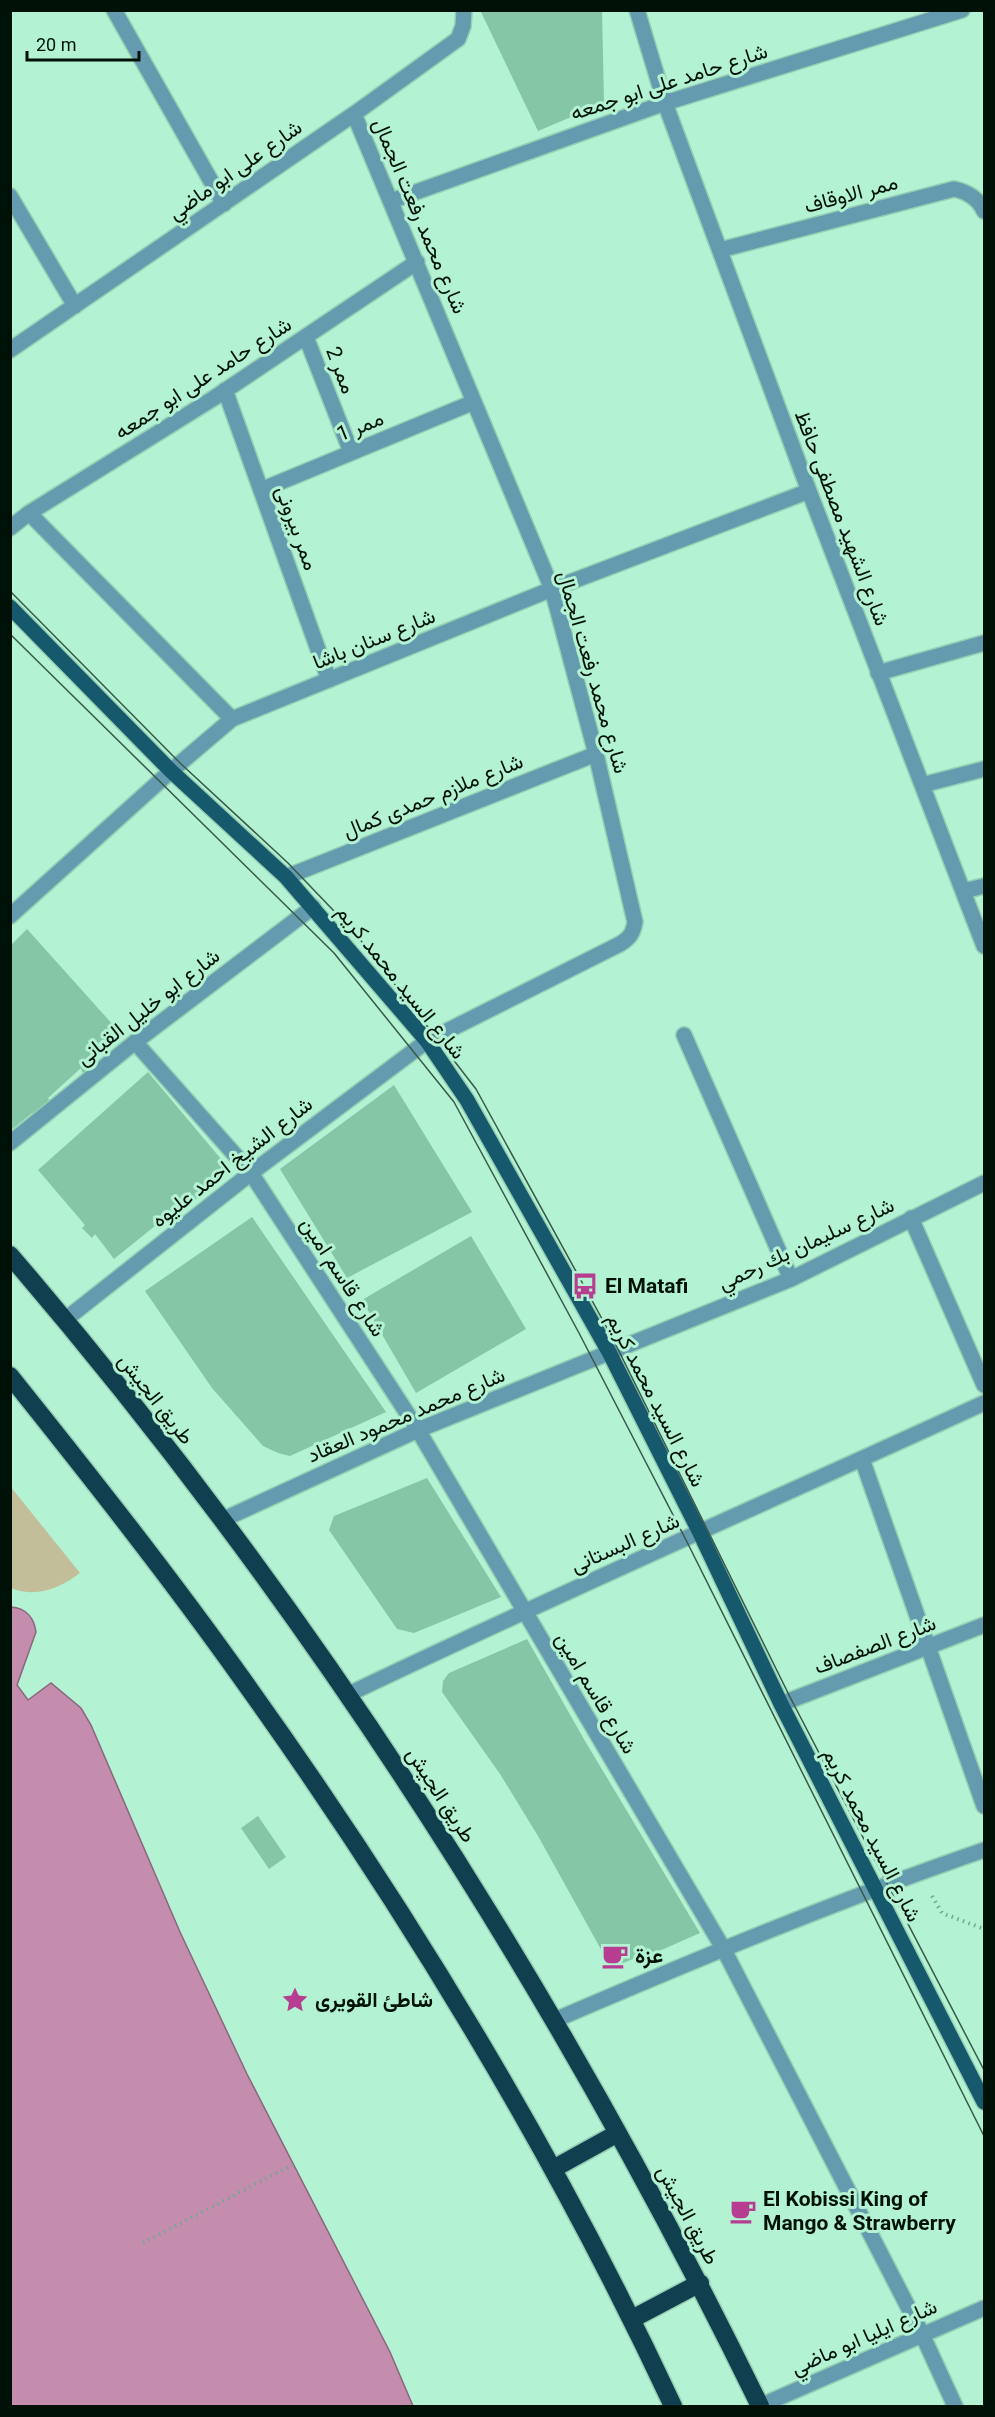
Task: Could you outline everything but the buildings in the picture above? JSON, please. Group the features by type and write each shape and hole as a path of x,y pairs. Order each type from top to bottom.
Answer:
{"highway":[{"name":"طريق الجيش","path":"10,1255 66,1319 222,1520 349,1694 555,2020 700,2283 760,2406"},
{"path":"10,1376 157,1563 243,1679 326,1798 405,1919 553,2169 632,2319 673,2406"},
{"path":"553,2169 618,2133"},
{"path":"632,2319 700,2283"}],"main road":[{"name":"شارع السيد محمد كريم","path":"10,607 171,771 286,877 427,1041 467,1100 609,1352 700,1533 781,1704 984,2102"}],"street":[{"path":"114,10 224,204"},
{"name":"شارع على ابو ماضي","path":"10,350 354,114 458,39 463,26 464,10"},
{"name":"شارع الشهيد مصطفى حافظ","path":"637,10 665,103 809,491 984,946"},
{"name":"شارع حامد على ابو جمعه","path":"391,201 665,103 962,10"},
{"name":"شارع محمد رفعت الجمال","path":"354,114 552,590 596,754 635,922 632,935 620,944 427,1041"},
{"name":"ممر الاوقاف","path":"720,250 954,189 965,191 974,197 984,211"},
{"path":"10,196 75,306"},
{"name":"شارع حامد على ابو جمعه","path":"10,528 29,513 225,390 417,262"},
{"name":"ممر 2","path":"306,337 351,452"},
{"name":"ممر بيرونى","path":"225,390 329,680"},
{"name":"ممر 1","path":"261,490 474,402"},
{"name":"شارع سنان باشا","path":"10,916 232,719 552,590 809,491"},
{"path":"29,513 232,719"},
{"path":"878,673 984,643"},
{"name":"شارع ملازم حمدى كمال","path":"286,877 596,754"},
{"path":"922,785 984,769"},
{"path":"963,891 984,885"},
{"name":"شارع ابو خليل القبانى","path":"10,1143 135,1041 313,907"},
{"path":"684,1035 791,1279"},
{"name":"شارع قاسم امين","path":"135,1041 251,1173 418,1430 723,1948 922,2334 955,2406"},
{"name":"شارع الشيخ احمد عليوه","path":"66,1319 251,1173 427,1041"},
{"name":"شارع سليمان بك رحمي","path":"609,1352 791,1279 984,1183"},
{"path":"911,1218 984,1385"},
{"name":"شارع محمد محمود العقاد","path":"222,1520 418,1430 609,1352"},
{"name":"شارع البستانى","path":"349,1694 523,1611 984,1403"},
{"path":"862,1459 984,1806"},
{"name":"شارع الصفصاف","path":"781,1704 984,1625"},
{"path":"555,2020 723,1948 876,1888 984,1850"},
{"name":"شارع ايليا ابو ماضي","path":"760,2406 984,2308"}],"path":[{"path":"917,1873 942,1913 984,1929"},
{"path":"143,2243 294,2164"}],"shaded area":[{"path":"10,1486 80,1573 64,1584 38,1592 11,1588"},
{"path":"11,1607 21,1609 28,1615 36,1632 17,1685 28,1700 51,1683 81,1708 91,1725 180,1932 247,2074 390,2352 413,2406 11,2406"}],"tram line":[{"path":"10,591 180,763 288,863 355,933 476,1089 612,1337 791,1699 984,2070"},
{"path":"10,634 334,953 454,1102 579,1333 686,1540 984,2136"}],"place":[{"name":"El Matafi","path":"585,1286"},
{"name":"عزة","path":"615,1956"},
{"name":"شاطئ القويرى","path":"295,2000"},
{"name":"El Kobissi King of Mango & Strawberry","path":"743,2211"}]}
